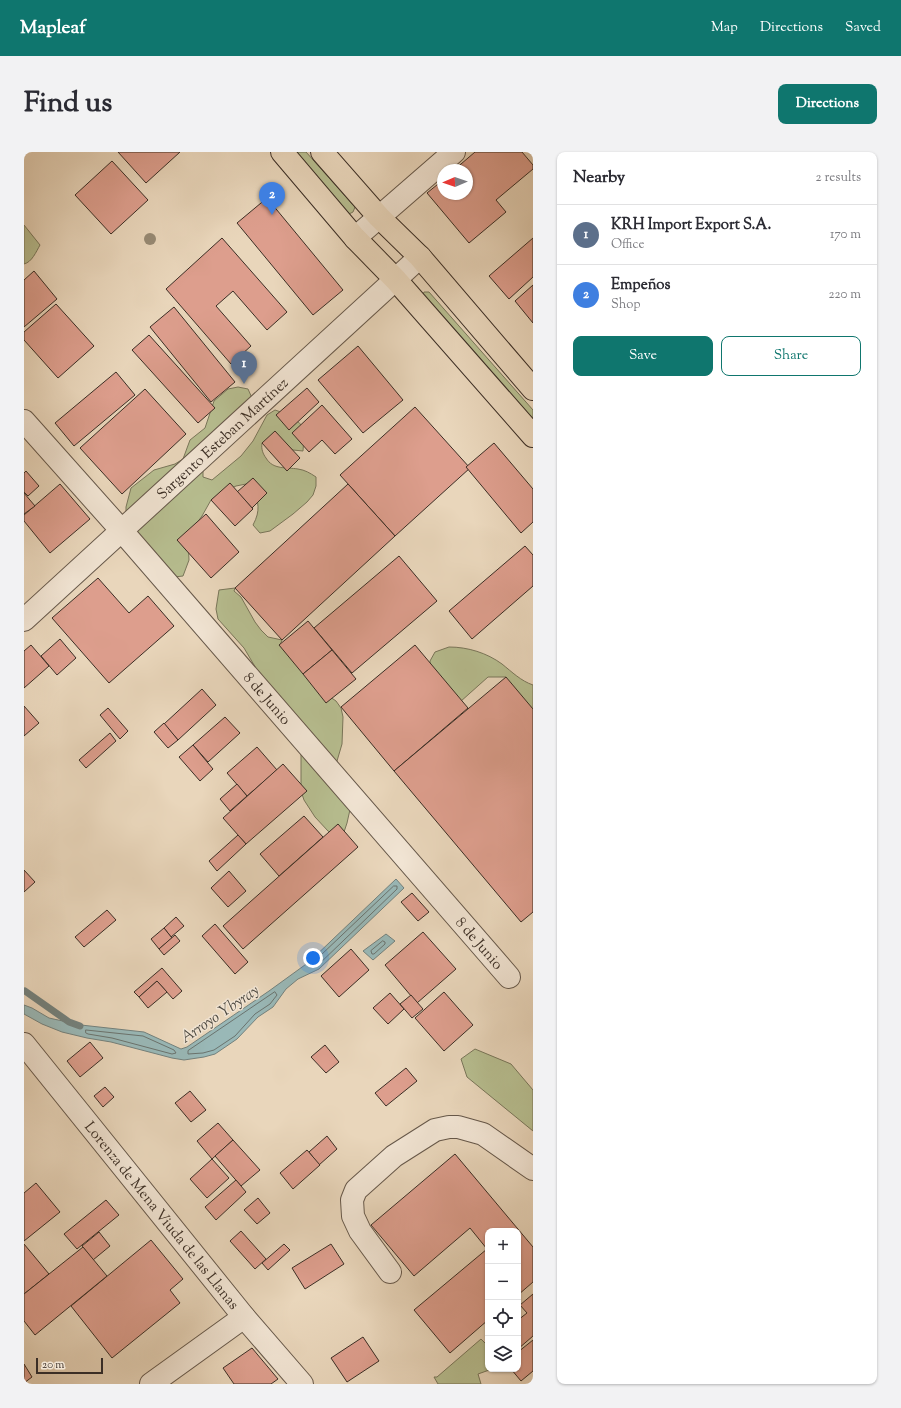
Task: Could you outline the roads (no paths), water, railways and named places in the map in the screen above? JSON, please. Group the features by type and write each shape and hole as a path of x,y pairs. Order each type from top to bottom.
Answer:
{"highway":[{"path":"282,152 355,238 396,280 533,436"},
{"path":"322,152 379,217 420,257 533,389"}],"street":[{"path":"355,238 454,152"},
{"name":"Sargento Esteban Martínez","path":"24,620 420,257"},
{"name":"8 de Junio","path":"24,421 122,531 509,977"},
{"name":"Lorenza de Mena Viuda de las Llanas","path":"24,1044 244,1317 302,1384"},
{"path":"390,1272 360,1231 352,1216 352,1200 356,1190 394,1156 435,1130 458,1127 482,1134 533,1169"},
{"path":"151,1384 244,1317"}],"water":[{"path":"396,879 404,888 319,969 298,979 286,989 273,1007 258,1017 237,1039 215,1054 184,1060 172,1058 111,1042 62,1032 42,1024 24,1014 24,1005 49,1018 81,1025 144,1032 181,1049 187,1047 309,962"},
{"path":"386,934 395,941 373,960 363,951"}],"waterway":[{"name":"Arroyo Ybyray","path":"25,991 69,1022 80,1026"}],"place":[{"name":"Empeños","path":"272,215"},
{"name":"KRH Import Export S.A.","path":"244,384"}]}
